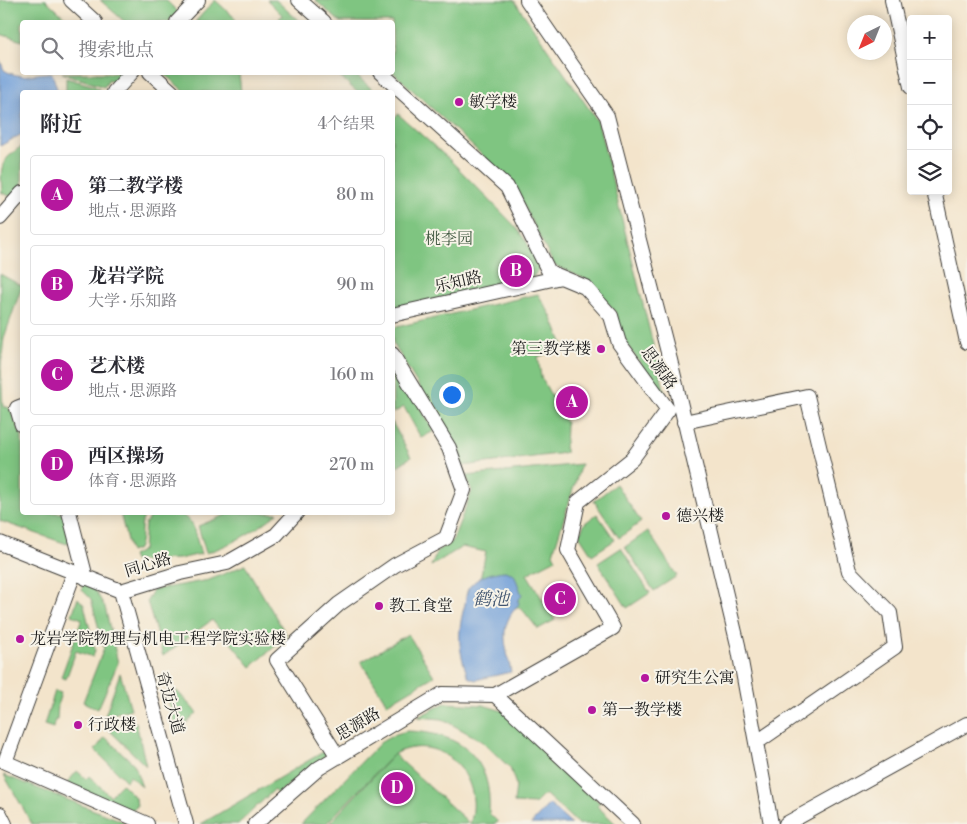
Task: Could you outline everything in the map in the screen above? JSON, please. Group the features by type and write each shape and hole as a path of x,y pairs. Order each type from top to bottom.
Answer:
{"street":[{"path":"71,0 94,20"},
{"path":"179,20 198,0"},
{"path":"299,0 322,20"},
{"path":"527,0 607,116 738,645 771,824"},
{"path":"892,0 907,69"},
{"path":"116,90 129,75"},
{"path":"153,75 170,90"},
{"name":"思源路","path":"382,75 394,90"},
{"name":"思源路","path":"255,824 319,768 442,694 495,695 613,628 568,550 578,502 632,459 668,410 620,344 611,316 585,287 550,272 507,186 395,91"},
{"path":"0,218 20,195"},
{"path":"935,195 967,342"},
{"name":"乐知路","path":"395,314 561,277"},
{"path":"338,757 276,660 339,604 395,565 446,538 464,490 449,448 395,359"},
{"path":"684,422 807,396 850,571 890,613 895,647 756,743"},
{"path":"20,407 17,408 20,418"},
{"path":"70,515 80,575 5,762 147,824"},
{"name":"同心路","path":"0,543 121,591 180,573 227,563 276,535 294,515"},
{"name":"奇迈大道","path":"121,591 186,824"},
{"path":"495,695 633,824"},
{"path":"786,824 967,724"},
{"path":"0,814 5,824"}],"green space":[{"path":"0,0 46,0 68,20 20,20 20,40 0,34"},
{"path":"100,0 166,0 178,12 170,20 123,20"},
{"path":"215,0 235,18 235,20 197,20"},
{"path":"267,0 276,0 298,20 280,20 279,19 282,15"},
{"path":"315,0 514,0 598,122 667,401 624,341 615,312 589,281 554,265 512,183 395,74 395,20 338,20"},
{"path":"68,75 120,75 117,85 109,80 104,87"},
{"path":"165,75 239,75 241,90 183,90"},
{"path":"338,75 356,75 373,90 355,90"},
{"path":"66,78 94,86 99,90 66,90"},
{"name":"桃李园","path":"398,114 450,160 514,225 526,241 540,268 533,277 395,310 395,117"},
{"path":"20,148 20,188 12,197 2,193 2,170 5,160"},
{"path":"0,274 20,285 20,292 4,338 1,367 3,407 8,407 11,411 20,431 20,515 64,515 70,541 67,544 0,521"},
{"path":"538,294 550,314 564,347 538,357 541,377 566,423 565,453 462,466 452,442 395,346 395,327"},
{"path":"395,365 434,431 421,438 404,407 395,412"},
{"path":"395,428 411,457 395,468"},
{"path":"581,464 553,553 556,559 527,574 555,620 538,629 521,608 474,607 486,552 462,547 431,566 438,550 452,542 472,491 466,476"},
{"path":"616,484 641,522 619,538 594,501"},
{"path":"597,514 615,540 592,555 579,535 585,523"},
{"path":"121,515 146,515 141,525 141,539 138,549 130,552"},
{"path":"151,515 182,515 192,523 201,554 179,559 134,561 132,556 143,550 145,524"},
{"path":"226,515 275,515 243,536 206,553 198,526"},
{"path":"648,531 677,576 654,591 625,547"},
{"path":"621,548 650,593 627,608 598,563"},
{"path":"245,565 287,636 251,667 212,620 163,656 147,601 153,590 209,580"},
{"path":"83,580 96,592 105,607 118,663 98,709 83,702 104,648 91,599 82,590"},
{"path":"78,598 84,605 95,650 93,657 76,651 66,679 61,677 82,619 72,615"},
{"path":"408,634 434,676 387,704 361,662"},
{"path":"120,673 131,709 105,716"},
{"path":"55,691 61,693 58,703 57,720 55,720 53,728 44,725"},
{"path":"177,691 197,713 181,728 175,725 167,695"},
{"path":"445,703 483,705 503,711 600,803 597,806 616,824 578,824 545,794 535,804 514,803 516,785 510,768 482,741 442,719 418,717"},
{"path":"136,722 146,766 108,729"},
{"path":"407,731 443,736 469,752 479,763 485,777 489,794 489,813 498,822 495,824 470,824 473,807 471,790 465,775 455,762 442,753 428,748 411,748 394,754 326,824 301,824 381,742 396,734"},
{"path":"105,737 134,764 142,787 130,776 126,781 95,750"},
{"path":"323,752 326,754 324,757 277,794 274,790 238,824 201,824"},
{"path":"394,754 468,822 466,824 329,824"},
{"path":"77,771 86,779 89,776 110,796 122,784 136,798 137,806 130,811 67,783"},
{"path":"4,775 130,824 32,824"}],"water":[{"path":"0,60 4,70 17,75 53,75 57,90 20,90 20,135 0,146"},
{"name":"鹤池","path":"505,571 514,574 522,595 505,628 511,672 475,680 468,677 462,658 460,641 461,623 467,592 470,586 482,577"},
{"path":"549,804 571,824 531,824"}],"place":[{"name":"敏学楼","path":"459,102"},
{"name":"龙岩学院","path":"516,271"},
{"name":"第三教学楼","path":"601,349"},
{"name":"第二教学楼","path":"572,402"},
{"name":"德兴楼","path":"666,516"},
{"name":"艺术楼","path":"560,599"},
{"name":"教工食堂","path":"379,606"},
{"name":"龙岩学院物理与机电工程学院实验楼","path":"20,639"},
{"name":"研究生公寓","path":"645,678"},
{"name":"第一教学楼","path":"592,710"},
{"name":"行政楼","path":"78,725"},
{"name":"西区操场","path":"397,788"}]}
